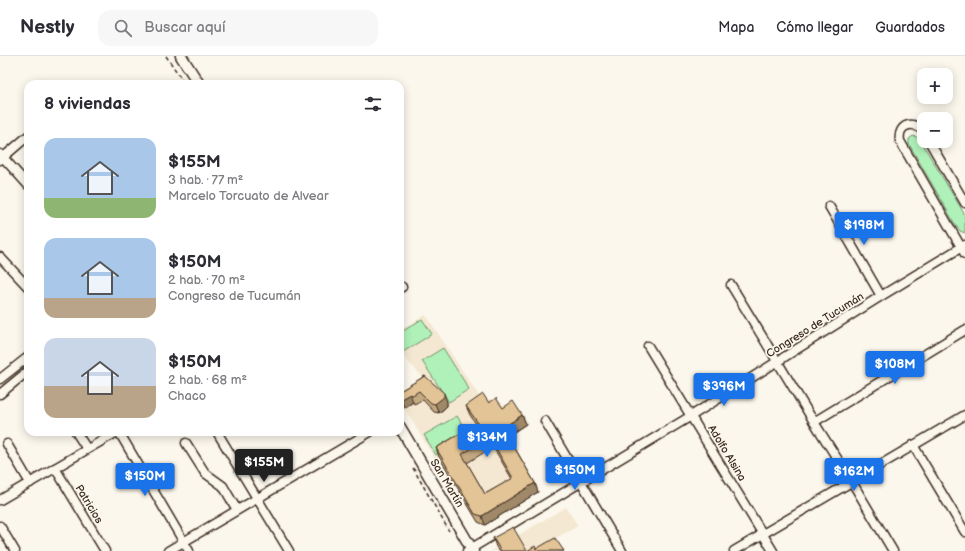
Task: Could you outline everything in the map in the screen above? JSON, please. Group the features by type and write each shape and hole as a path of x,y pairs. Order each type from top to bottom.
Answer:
{"main road":[{"path":"181,56 196,80"},
{"name":"San Martín","path":"404,434 470,550"}],"street":[{"path":"917,126 915,124 909,124 906,126 900,132 900,141 964,248"},
{"path":"24,139 1,157 24,181"},
{"path":"933,148 965,203"},
{"path":"829,206 881,296"},
{"name":"Congreso de Tucumán","path":"470,550 691,416 881,296 964,248"},
{"path":"0,257 24,283"},
{"path":"731,285 852,482 892,551"},
{"path":"814,422 965,330"},
{"name":"Adolfo Alsina","path":"648,346 773,551"},
{"path":"9,386 1,377 24,360"},
{"path":"0,394 24,374"},
{"path":"734,551 965,415"},
{"path":"545,421 622,551"},
{"path":"78,436 87,450"},
{"path":"0,500 111,436"},
{"path":"120,436 189,551"},
{"path":"219,436 289,551"},
{"path":"168,551 363,436"},
{"path":"186,442 205,473 222,486 237,510"},
{"path":"7,444 30,483"},
{"path":"913,445 965,532"},
{"name":"Patricios","path":"55,468 105,551"},
{"path":"0,526 15,551"}],"path":[{"path":"166,56 182,80"}],"shaded area":[{"path":"426,315 479,396 521,411 528,422 506,437 538,492 485,525 478,522 439,457 435,459 404,408 404,399 429,384 404,357 404,328"},
{"path":"566,507 578,526 554,539 561,551 491,551"}],"green space":[{"path":"913,136 917,137 917,148 925,148 965,215 965,233 960,231 956,226 909,144 909,139"},
{"path":"422,319 432,334 404,351 404,330"},
{"path":"443,348 469,389 449,402 422,361"},
{"path":"457,416 469,435 436,455 424,435"}],"building":[{"path":"425,376 444,393 444,397 435,404 431,403 419,391 411,396 410,394 404,397 404,389"},
{"path":"483,394 489,403 496,398 503,408 513,401 522,415 503,428 535,483 482,516 475,514 436,448 478,423 466,406","holes":["490,438 513,478 485,494 462,454"]},
{"path":"513,527 527,551 501,551 493,538"},
{"path":"555,538 564,551 527,551 535,546 536,549"}]}
